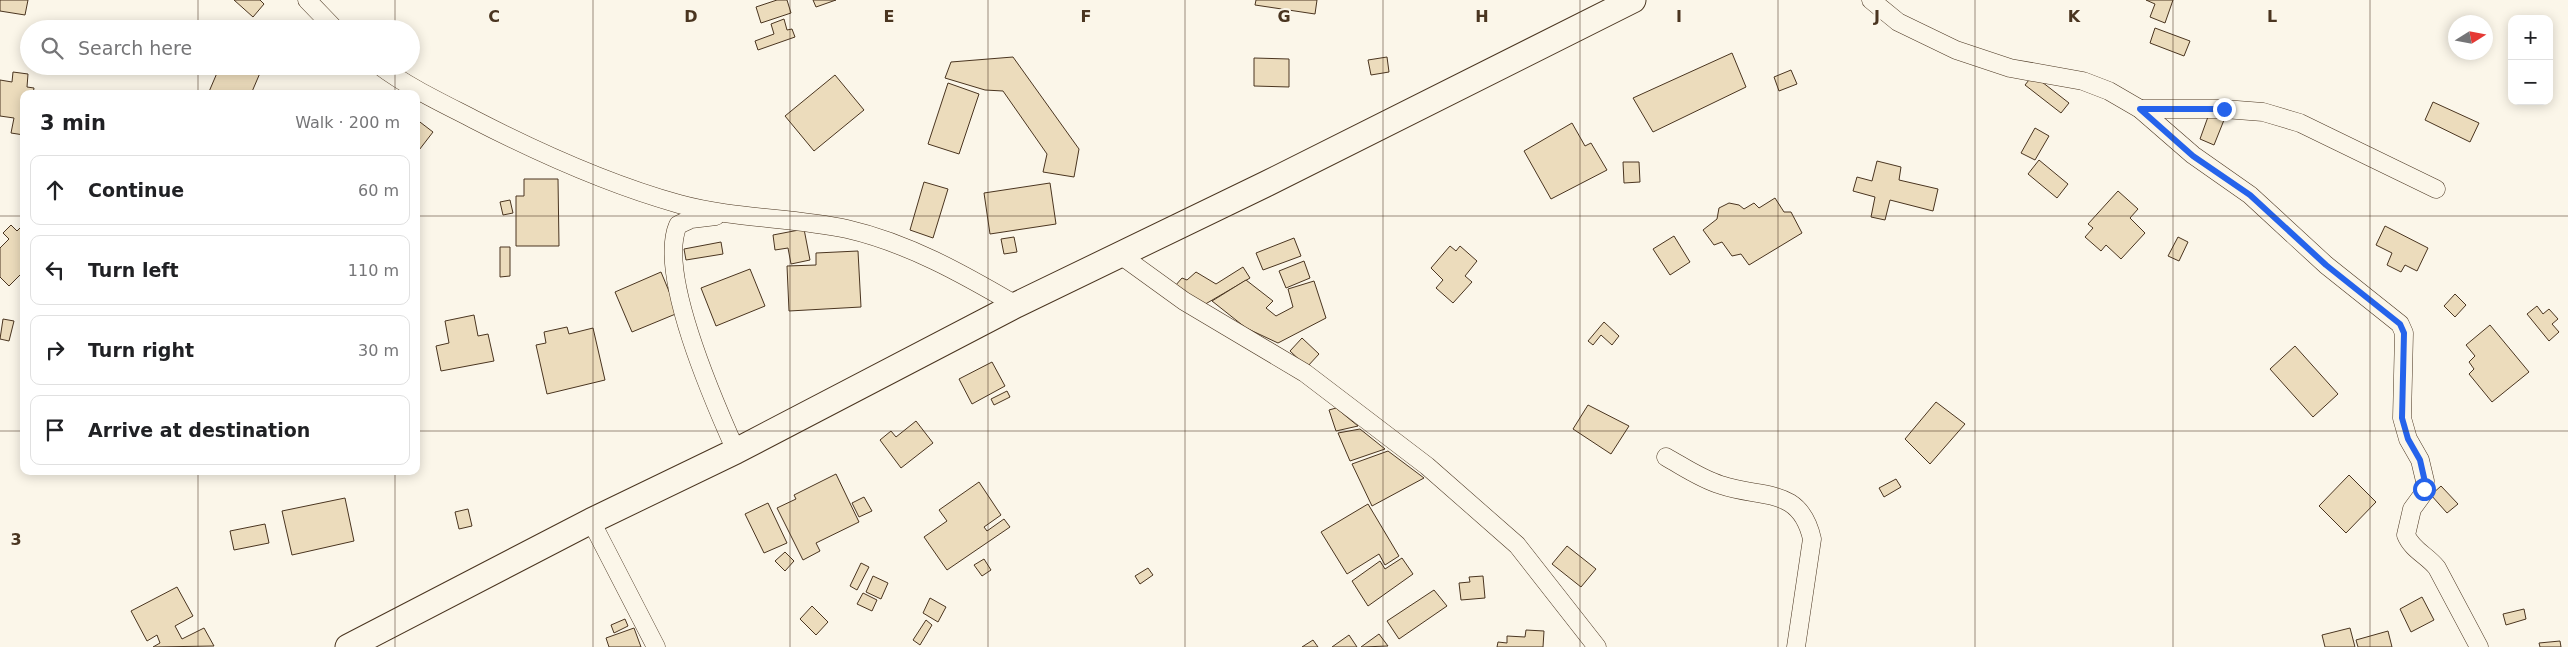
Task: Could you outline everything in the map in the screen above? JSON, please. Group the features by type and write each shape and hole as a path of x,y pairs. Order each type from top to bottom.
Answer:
{"main road":[{"path":"348,647 591,521 736,451 1016,305 1266,184 1633,0"}],"street":[{"path":"307,0 326,20"},
{"path":"1871,0 1898,22 1956,50 2010,68 2083,81 2109,91 2140,109 2193,156 2250,195 2326,265 2403,328 2402,418 2408,439 2420,460 2425,482 2423,494 2412,509 2406,526 2406,535 2412,546 2431,560 2438,568 2479,647"},
{"path":"395,75 448,106 518,142 577,168 680,204 742,216 847,229 878,238 960,272 1016,305"},
{"path":"2140,109 2224,109 2263,112 2300,123 2436,190"},
{"path":"736,451 710,394 681,301 672,257 673,237 678,225 691,219 742,216"},
{"path":"1119,254 1184,301 1305,372 1427,466 1517,545 1597,647"},
{"path":"1666,457 1707,480 1722,486 1788,501 1801,510 1808,522 1812,539 1796,647"},
{"path":"591,521 656,647"}],"building":[{"path":"0,0 28,0 25,15 0,11"},
{"path":"234,0 260,0 264,4 253,17"},
{"path":"777,0 787,0 791,13 761,23 756,7"},
{"path":"813,0 836,0 816,7"},
{"path":"1256,0 1317,0 1315,14 1255,5"},
{"path":"2146,0 2173,0 2165,23 2150,17 2155,4"},
{"path":"784,19 787,30 792,29 795,37 758,50 755,41 774,34 771,24"},
{"path":"2155,28 2190,41 2184,56 2150,43"},
{"path":"1732,53 1746,87 1653,132 1633,98"},
{"path":"1013,57 1079,149 1074,177 1043,172 1047,154 1003,91 985,90 945,78 951,62"},
{"path":"1387,57 1389,72 1371,75 1368,60"},
{"path":"1254,58 1289,59 1289,87 1254,86"},
{"path":"1791,70 1797,84 1779,91 1774,77"},
{"path":"13,72 20,73 20,75 28,75 27,87 34,88 34,90 20,90 20,134 11,133 14,118 0,116 0,80 12,82"},
{"path":"216,75 259,75 253,90 210,90"},
{"path":"835,75 864,110 814,151 785,116"},
{"path":"2033,75 2069,103 2061,113 2025,85"},
{"path":"948,83 979,94 959,154 928,144"},
{"path":"2433,102 2479,123 2470,142 2425,120"},
{"path":"2209,114 2224,120 2214,145 2200,139"},
{"path":"420,122 433,132 420,149"},
{"path":"1572,123 1585,146 1591,143 1607,170 1551,199 1524,151"},
{"path":"2035,128 2049,136 2035,160 2021,153"},
{"path":"2039,160 2068,184 2057,198 2028,174"},
{"path":"1877,161 1901,167 1899,180 1938,189 1933,211 1890,200 1885,220 1871,217 1875,197 1853,191 1857,177 1872,181"},
{"path":"1623,162 1639,162 1640,182 1624,183"},
{"path":"524,179 558,179 559,246 516,246 516,196 524,196"},
{"path":"924,182 948,189 933,238 910,230"},
{"path":"1050,183 1056,224 990,234 984,193"},
{"path":"2118,191 2138,209 2130,218 2145,233 2121,259 2106,245 2101,251 2085,237 2093,228 2088,224"},
{"path":"1775,198 1784,212 1791,212 1802,233 1749,265 1741,254 1732,256 1722,242 1714,245 1703,230 1717,219 1719,208 1729,203 1739,205 1744,209 1754,203 1759,208"},
{"path":"510,200 513,213 503,215 500,202"},
{"path":"11,225 17,231 20,228 20,275 9,286 0,277 0,248 9,239 3,233"},
{"path":"2385,226 2428,248 2417,271 2405,265 2401,272 2387,265 2392,253 2376,245"},
{"path":"804,229 810,260 791,264 788,248 775,250 773,235"},
{"path":"1674,236 1690,262 1670,275 1653,249"},
{"path":"1014,237 1017,252 1004,254 1001,239"},
{"path":"2178,237 2188,242 2179,261 2168,256"},
{"path":"1294,238 1301,256 1263,270 1256,253"},
{"path":"721,242 723,254 686,260 684,249"},
{"path":"1450,246 1456,251 1460,246 1477,261 1465,276 1472,282 1453,303 1436,288 1443,280 1431,268"},
{"path":"500,247 510,247 510,276 500,277"},
{"path":"858,251 861,307 789,311 787,266 816,265 816,253"},
{"path":"1304,261 1310,278 1286,288 1279,271"},
{"path":"1243,267 1250,278 1202,306 1175,286 1182,278 1187,280 1196,272 1216,284"},
{"path":"750,269 765,306 716,326 701,288"},
{"path":"661,272 678,313 632,332 615,292"},
{"path":"1246,280 1273,301 1266,308 1276,316 1293,307 1288,289 1314,281 1326,318 1278,343 1246,328 1212,301"},
{"path":"2455,294 2466,305 2455,317 2444,306"},
{"path":"2537,306 2543,314 2549,309 2558,319 2552,324 2559,332 2549,341 2527,314"},
{"path":"474,315 478,336 488,334 494,361 441,371 436,346 449,343 445,321"},
{"path":"3,319 14,321 9,341 0,339"},
{"path":"1604,322 1619,336 1612,345 1601,335 1593,345 1588,341"},
{"path":"2490,325 2529,372 2492,402 2469,374 2474,369 2469,362 2475,356 2466,345"},
{"path":"567,327 569,334 593,328 605,380 547,394 536,345 546,343 544,332"},
{"path":"1302,338 1319,354 1307,367 1290,351"},
{"path":"2295,346 2338,394 2313,417 2270,369"},
{"path":"992,362 1005,386 972,404 959,379"},
{"path":"1007,391 1010,397 994,405 991,399"},
{"path":"1936,402 1965,424 1930,464 1905,439"},
{"path":"1588,405 1629,426 1611,454 1573,429"},
{"path":"1336,408 1358,426 1336,431 1329,410"},
{"path":"916,421 933,443 901,468 880,440 891,431 896,437"},
{"path":"1360,429 1385,449 1350,461 1338,433"},
{"path":"1388,451 1424,478 1372,506 1352,464"},
{"path":"836,474 859,522 816,543 820,551 803,560 777,508 796,499 794,495"},
{"path":"2349,475 2376,502 2346,533 2319,506"},
{"path":"1896,479 1901,487 1884,497 1879,488"},
{"path":"979,482 1001,515 984,527 987,531 1004,519 1010,527 947,570 924,537 947,521 939,510"},
{"path":"2441,486 2458,504 2447,513 2431,495"},
{"path":"864,497 872,511 859,517 852,503"},
{"path":"345,498 354,541 292,555 282,511"},
{"path":"768,503 787,543 764,553 745,514"},
{"path":"1368,504 1399,556 1385,565 1379,554 1347,574 1321,532"},
{"path":"468,509 472,526 459,529 455,512"},
{"path":"265,524 269,543 234,550 230,531"},
{"path":"1567,546 1596,569 1581,587 1552,564"},
{"path":"785,552 794,561 785,571 775,561"},
{"path":"1402,558 1413,574 1368,606 1352,581 1380,561 1385,569"},
{"path":"984,559 991,570 982,576 974,565"},
{"path":"861,563 869,567 857,590 850,586"},
{"path":"1148,568 1153,575 1140,584 1135,576"},
{"path":"873,576 888,583 881,599 866,592"},
{"path":"1483,576 1485,598 1461,600 1459,583 1470,582 1469,577"},
{"path":"177,587 193,616 175,626 182,639 204,628 214,646 153,647 160,643 157,635 147,641 131,611"},
{"path":"1434,590 1447,606 1399,639 1387,621"},
{"path":"863,593 877,600 872,611 857,604"},
{"path":"2422,597 2434,620 2411,632 2400,609"},
{"path":"930,598 946,607 938,622 923,613"},
{"path":"812,606 828,622 816,635 800,619"},
{"path":"2524,609 2526,619 2506,625 2503,614"},
{"path":"625,619 628,626 614,633 611,625"},
{"path":"926,620 932,625 920,645 913,640"},
{"path":"634,628 641,647 609,647 606,638"},
{"path":"2350,628 2355,647 2325,647 2322,635"},
{"path":"1526,630 1544,631 1543,647 1497,647 1498,642 1507,643 1507,636 1525,637"},
{"path":"2388,631 2392,647 2358,647 2356,640"},
{"path":"1379,634 1388,646 1361,647"},
{"path":"1349,635 1357,647 1332,647"},
{"path":"1313,640 1318,647 1302,647"},
{"path":"2560,641 2561,647 2540,647 2539,643"}],"route":[{"path":"2224,109 2140,109 2193,156 2250,195 2326,265 2370,299 2403,328 2404,376 2402,418 2408,439 2420,460 2424,473 2424,489"}]}
